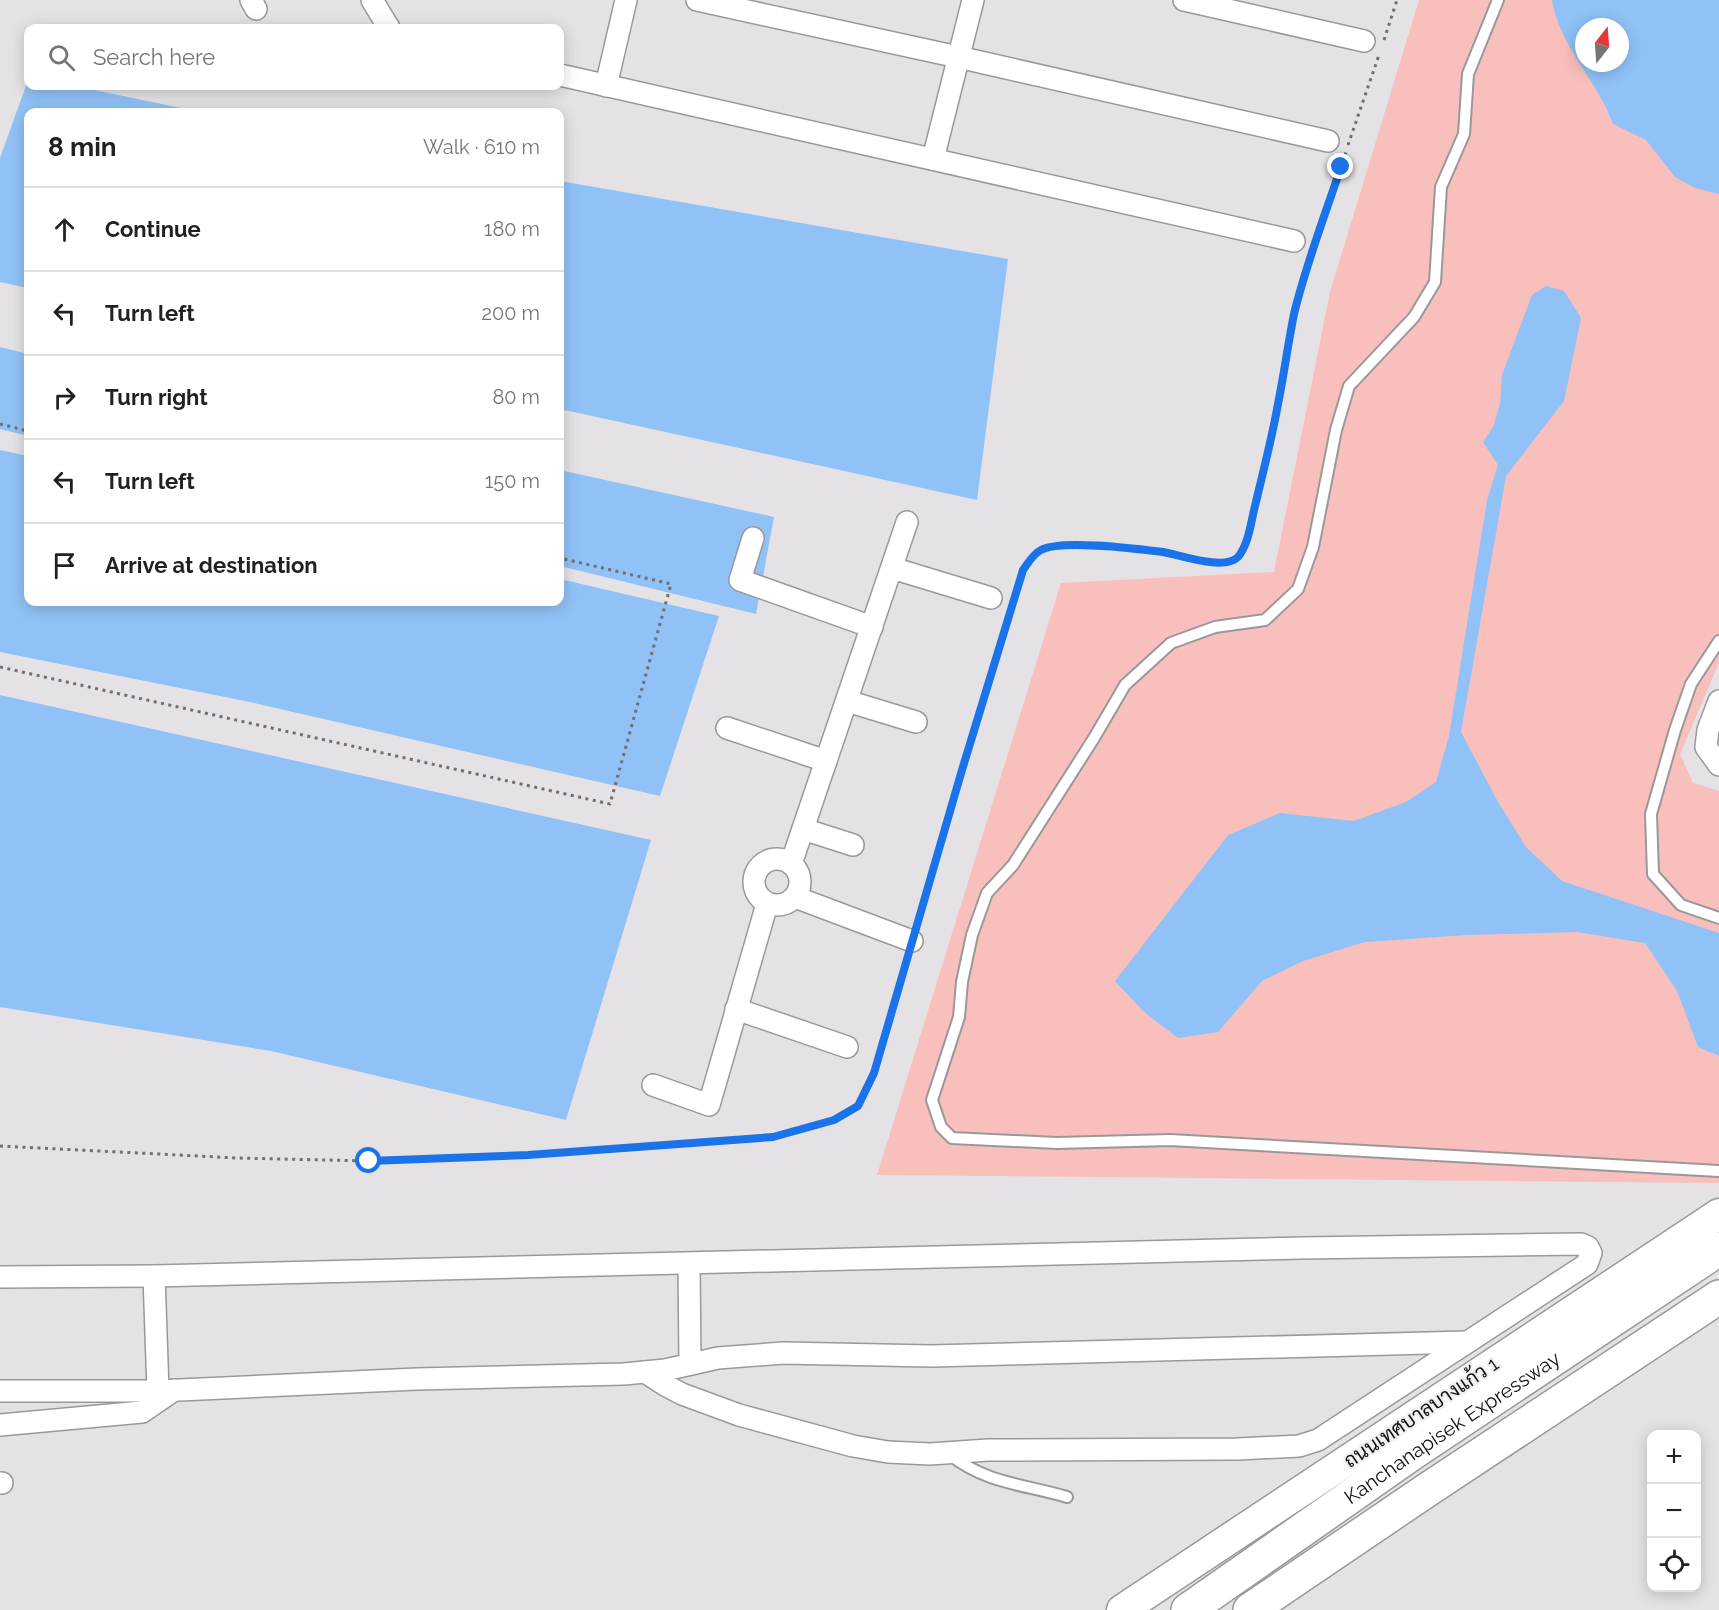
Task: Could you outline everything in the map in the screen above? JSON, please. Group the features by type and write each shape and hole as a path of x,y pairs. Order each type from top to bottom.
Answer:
{"highway":[{"name":"Kanchanapisek Expressway","path":"1188,1610 1414,1452 1719,1249"},
{"name":"Kanchanapisek Expressway","path":"1250,1610 1719,1297"}],"main road":[{"name":"ถนนเทศบาลบางแก้ว 1","path":"1122,1610 1719,1214"}],"street":[{"path":"372,0 387,24"},
{"path":"606,86 626,0"},
{"path":"697,0 1328,141"},
{"path":"933,159 973,0"},
{"path":"1184,0 1364,41"},
{"path":"564,76 1294,241"},
{"path":"791,864 907,522"},
{"path":"753,538 740,580 872,627"},
{"path":"892,568 991,598"},
{"path":"847,701 916,722"},
{"path":"1719,701 1708,730 1706,747 1719,765"},
{"path":"727,728 826,761"},
{"path":"803,829 853,844"},
{"path":"777,859 791,864 797,869 801,883 795,897 783,905 767,904 756,893 753,885 757,870 762,864 777,859"},
{"path":"795,897 912,941"},
{"path":"653,1085 709,1105 767,904"},
{"path":"736,1009 847,1047"},
{"path":"0,1277 154,1276 1302,1248 1581,1244 1588,1247 1591,1254 1587,1264 1318,1440 1299,1446 1238,1449 988,1450 930,1454 888,1452 853,1446 739,1415 682,1394 645,1372"},
{"path":"689,1264 690,1364"},
{"path":"154,1276 166,1390"},
{"path":"0,1391 166,1390 645,1372 718,1358 783,1353 931,1356 1466,1342"},
{"path":"0,1425 142,1412 166,1390"}],"lane":[{"path":"1498,0 1468,74 1464,134 1441,187 1435,282 1414,317 1349,386 1336,429 1313,548 1298,589 1265,620 1215,627 1172,643 1125,685 1094,738 1012,865 987,893 972,935 962,982 959,1017 932,1100 941,1126 952,1138 1057,1143 1170,1140 1719,1171"},
{"path":"1719,641 1691,684 1651,814 1653,874 1681,905 1719,918"},
{"path":"948,1453 967,1468 985,1476 1008,1484 1033,1487 1067,1497"}],"path":[{"path":"0,1146 225,1157 369,1161 528,1155 773,1137 834,1120 858,1106 874,1073 1023,570 1042,549 1074,545 1165,553 1194,560 1216,562 1232,561 1239,555 1246,542 1303,282 1398,0"},
{"path":"0,424 24,430"},
{"path":"0,667 610,804 671,584 564,559"}],"shaded area":[{"path":"1419,0 1719,0 1719,663 1680,754 1693,783 1719,791 1719,1183 877,1175 1061,583 1274,572 1330,292"}],"water":[{"path":"1552,0 1719,0 1719,194 1695,188 1675,177 1646,140 1613,124 1585,72 1629,72 1629,18 1575,18 1575,56 1562,33"},
{"path":"24,90 94,90 181,108 24,108 24,287 0,282 0,158"},
{"path":"564,182 1008,259 977,500 564,410"},
{"path":"1546,286 1564,291 1581,318 1564,401 1506,476 1461,732 1498,802 1526,847 1562,881 1719,933 1719,1056 1698,1047 1677,991 1645,943 1577,932 1467,935 1365,942 1303,961 1262,981 1218,1032 1178,1038 1144,1012 1115,981 1228,835 1280,813 1354,821 1406,802 1436,782 1449,736 1487,500 1498,465 1483,442 1493,427 1500,404 1502,375 1532,295"},
{"path":"0,347 24,353 24,435 0,429"},
{"path":"0,450 24,455 24,606 564,606 564,580 719,616 660,796 245,701 0,652"},
{"path":"564,471 774,517 756,614 564,567"},
{"path":"0,695 651,840 566,1120 271,1051 0,1007"}],"route":[{"path":"369,1161 528,1155 773,1137 834,1120 858,1106 874,1073 916,924 1023,570 1042,549 1074,545 1165,553 1194,560 1216,562 1232,561 1239,555 1246,542 1261,481 1294,316 1341,167"}]}
